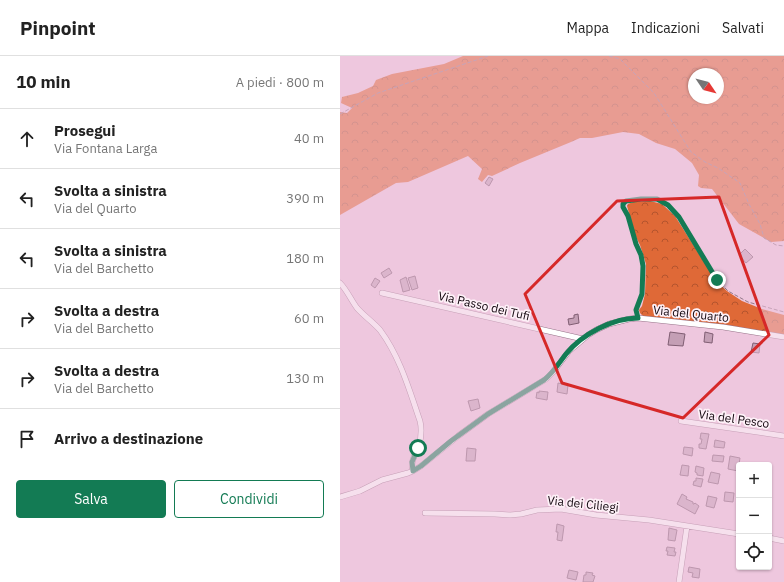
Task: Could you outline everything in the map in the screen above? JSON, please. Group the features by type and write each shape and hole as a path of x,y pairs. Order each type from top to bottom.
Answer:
{"street":[{"path":"340,283 358,309 381,332 403,371 421,425 420,442 412,462 413,471"},
{"name":"Via Passo dei Tufi","path":"382,293 583,339"},
{"name":"Via del Quarto","path":"340,497 360,491 382,480 408,474 421,466 451,441 488,414 544,380 552,373 571,348 593,332 609,324 638,318 719,326 784,337"},
{"name":"Via del Pesco","path":"681,422 784,436"},
{"name":"Via dei Ciliegi","path":"425,513 510,515 535,510 561,509 596,515 649,520 736,534"},
{"path":"679,582 687,526"},
{"path":"772,539 784,541"}],"path":[{"path":"340,114 378,93 488,56"},
{"path":"610,56 620,59 654,93 691,152 740,183 760,224 764,238 776,245 784,246"},
{"path":"638,318 636,310 642,294 643,266 641,255 623,204 626,201 641,199 657,199 668,205 679,217 717,280 728,291 748,302 784,312"}],"highlighted area":[{"path":"719,197 769,335 683,418 562,383 525,294 617,201"}],"green space":[{"path":"463,56 784,56 784,241 771,242 739,224 712,189 701,188 698,186 699,175 692,163 675,149 656,143 639,134 623,132 592,138 580,138 492,176 488,175 482,182 478,179 482,169 468,156 408,182 396,183 340,215 340,112 347,113 352,108 341,103 342,97 358,93 373,86 376,80 392,74 444,64"},
{"path":"650,201 662,204 675,216 716,281 727,291 742,301 762,309 784,315 784,334 643,316 639,310 642,306 645,294 646,264 635,235 627,206 633,202"}],"building":[{"path":"489,177 493,179 489,186 485,183"},
{"path":"745,249 753,257 746,263 739,255"},
{"path":"389,268 392,273 384,278 381,273"},
{"path":"415,276 418,288 412,290 408,278"},
{"path":"406,277 410,290 403,292 400,280"},
{"path":"375,278 380,281 375,288 371,285"},
{"path":"578,314 579,323 569,325 568,319 574,318 574,315"},
{"path":"670,332 685,334 683,346 668,345"},
{"path":"705,332 713,334 712,343 704,342"},
{"path":"753,343 760,344 759,353 751,352"},
{"path":"558,383 568,385 567,394 557,392"},
{"path":"539,391 548,392 547,400 536,398 537,392 539,393"},
{"path":"478,399 480,408 471,411 468,401"},
{"path":"701,433 709,434 706,449 699,448 699,444 701,444 702,439 700,439"},
{"path":"715,440 725,442 724,448 714,447"},
{"path":"684,447 693,448 692,456 683,454"},
{"path":"467,448 476,449 475,461 466,461"},
{"path":"713,455 724,456 723,462 712,461"},
{"path":"730,456 740,458 739,462 736,462 736,471 728,469"},
{"path":"682,465 689,466 688,476 680,475"},
{"path":"696,466 704,468 703,476 697,475 695,472"},
{"path":"711,472 720,474 718,484 708,482"},
{"path":"696,478 703,479 701,487 693,485"},
{"path":"725,492 734,493 733,502 724,501"},
{"path":"682,494 687,497 686,499 693,502 693,504 695,503 699,506 695,514 677,504"},
{"path":"708,496 717,498 714,508 706,506"},
{"path":"557,524 564,526 562,541 557,540"},
{"path":"669,528 677,530 675,541 668,540"},
{"path":"667,547 675,548 675,556 667,555"},
{"path":"689,567 700,569 699,578 692,577 693,573 688,572"},
{"path":"569,570 578,572 576,580 567,578"},
{"path":"586,572 593,573 592,575 595,576 593,582 583,582"}],"route":[{"path":"418,448 412,462 413,471 488,414 544,380 552,373 571,348 588,335 609,324 638,318 636,310 642,294 643,266 641,255 636,244 628,216 623,207 623,204 626,201 652,198 662,201 668,205 679,217 717,280"}]}
